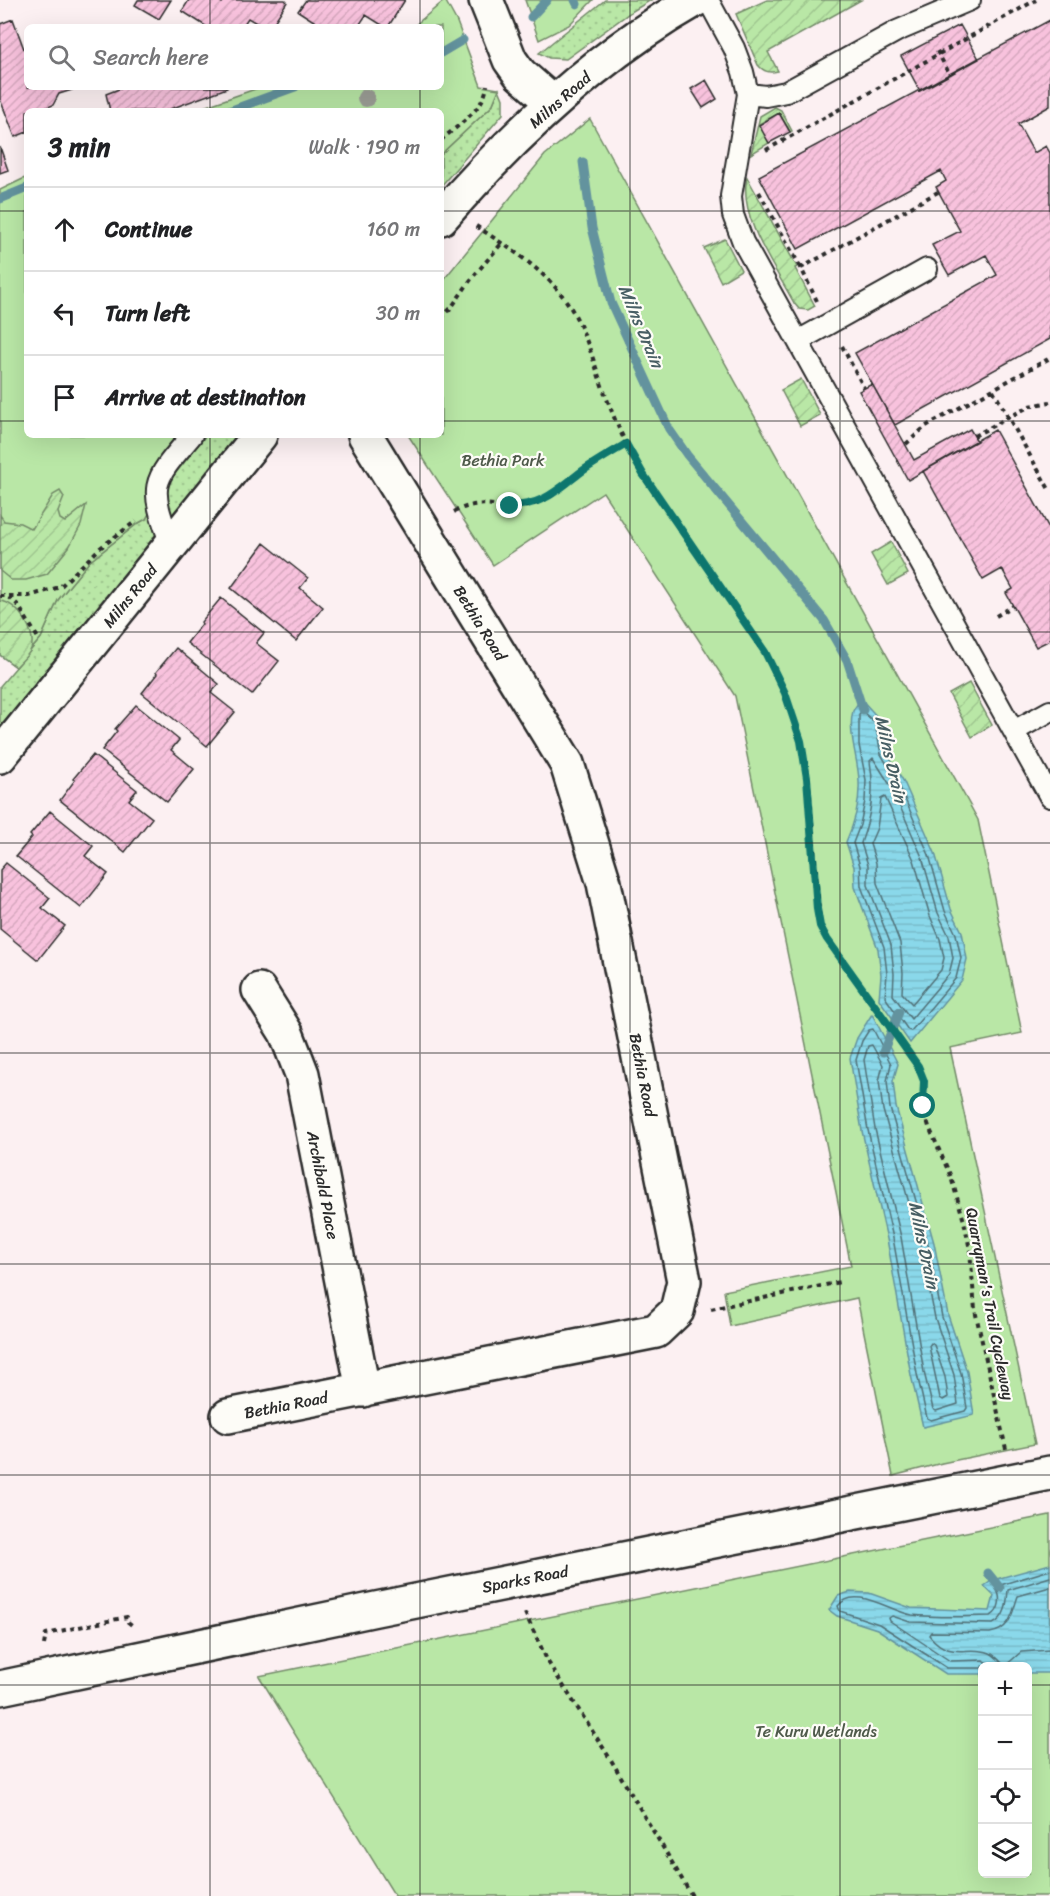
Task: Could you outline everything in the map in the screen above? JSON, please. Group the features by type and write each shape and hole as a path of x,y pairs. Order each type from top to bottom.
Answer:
{"street":[{"path":"486,0 510,60 520,74 553,103"},
{"name":"Milns Road","path":"456,220 496,158 553,103 637,37 695,0"},
{"name":"Milns Road","path":"0,756 258,438"},
{"name":"Bethia Road","path":"228,1416 656,1331 677,1311 684,1281 604,883 567,764 367,438"},
{"name":"Archibald Place","path":"260,990 286,1033 302,1074 363,1390"},
{"name":"Sparks Road","path":"0,1688 376,1609 1050,1473"}],"lane":[{"path":"708,0 734,48 748,94 731,196 733,215 743,242 1050,797"},
{"path":"748,94 766,96 786,92 897,31 970,0"},
{"path":"798,341 927,269"},
{"path":"171,545 155,494 158,479 166,464 189,438"},
{"path":"1014,731 1050,711"}],"path":[{"path":"764,151 938,52 1036,0"},
{"path":"938,52 950,75"},
{"path":"444,137 479,106 486,92 488,81"},
{"path":"756,187 819,304"},
{"path":"801,268 938,192"},
{"name":"Quarryman's Trail Cycleway","path":"456,220 502,243 532,265 567,302 582,330 609,405 626,444 643,474 765,652 785,693 801,741 807,778 820,926 913,1059 924,1081 923,1106 929,1127 951,1177 964,1221 970,1250 975,1310 1008,1455"},
{"path":"444,315 502,243"},
{"path":"840,343 864,387"},
{"path":"906,444 926,426 1050,358"},
{"path":"993,390 1050,491"},
{"path":"974,436 1030,406 1050,402"},
{"path":"454,512 465,506 480,503 510,506 528,505 543,500 554,495 588,468 626,444"},
{"path":"0,596 29,596 60,587 112,538 144,516 159,512"},
{"path":"8,597 18,605 38,638"},
{"path":"996,616 1013,606"},
{"path":"677,1311 714,1308 840,1282"},
{"path":"510,1583 548,1662 611,1760 692,1896"}],"green space":[{"path":"445,0 457,22 481,86 499,89 492,106 444,151 444,108 201,108 252,90 444,90 444,24 417,24"},
{"path":"525,0 593,0 569,25 539,40"},
{"path":"605,0 651,0 566,59 549,58 539,53"},
{"path":"767,0 861,0 768,52 778,71 772,72 765,71 758,65 736,14"},
{"path":"499,89 503,99 503,114 444,183 444,151 492,106"},
{"path":"775,107 781,110 792,131 790,132 779,113 759,124 769,143 751,154 760,116"},
{"name":"Bethia Park","path":"590,119 978,820 1022,1033 950,1048 1035,1444 942,1463 893,1476 857,1298 730,1326 724,1291 851,1266 735,696 603,492 493,565 410,438 444,438 444,279 545,155"},
{"path":"747,177 797,267 795,268 815,306 808,310 799,309 794,303 760,242 748,209"},
{"path":"24,178 24,438 204,438 166,485 146,519 89,562 70,585 58,600 41,638 16,667 0,655 0,190"},
{"path":"725,239 741,270 721,282 704,248"},
{"path":"801,379 820,415 800,426 781,390"},
{"path":"204,438 238,438 0,731 0,686 41,638 58,600 89,562 146,519 166,485"},
{"path":"60,491 64,497 58,512 60,519 65,522 86,505 81,525 69,547 47,574 26,580 11,580 0,571 0,515 4,521 20,523 32,529 53,495"},
{"path":"891,542 908,574 888,585 871,554"},
{"path":"0,601 13,606 19,612 31,634 31,649 16,667 0,655"},
{"path":"969,683 992,725 972,737 949,694"},
{"name":"Te Kuru Wetlands","path":"1050,1515 1050,1896 395,1896 259,1676"}],"water":[{"path":"861,699 881,721 886,751 904,782 935,853 951,909 962,932 967,959 962,980 910,1043 879,999 881,975 878,949 855,887 854,867 846,842 859,798 851,728 853,711"},
{"path":"872,1014 898,1064 893,1081 896,1107 934,1243 948,1315 967,1372 974,1415 923,1427 911,1375 887,1239 862,1131 850,1058 857,1038"},
{"path":"1050,1564 1049,1673 1032,1673 1032,1662 978,1662 978,1674 946,1674 877,1629 837,1616 829,1610 838,1596 850,1592 869,1593 911,1608 990,1611 994,1596 984,1586 993,1580"}],"building":[{"path":"138,0 171,0 159,19 135,5"},
{"path":"189,0 218,0 222,3 224,0 285,0 287,2 273,24 258,24 248,18 244,24 202,24 182,11"},
{"path":"306,0 405,0 390,24 380,24 366,15 360,24 318,24 298,11"},
{"path":"13,19 24,49 24,90 72,90 59,94 53,105 46,108 24,108 24,133 15,137 0,99 0,24"},
{"path":"1050,20 1050,106 1018,124 1034,153 1046,146 1050,153 1050,339 895,425 855,353 997,275 986,255 949,275 932,245 960,231 936,187 946,181 941,171 798,249 759,176"},
{"path":"960,25 979,59 920,91 901,56"},
{"path":"706,80 717,99 703,108 691,89"},
{"path":"116,90 222,90 173,108 109,108 106,94"},
{"path":"779,113 790,132 769,143 759,125"},
{"path":"0,147 8,170 0,173"},
{"path":"872,384 914,460 970,429 977,441 908,480 859,391"},
{"path":"995,430 1050,530 1050,640 1036,647 1006,593 1013,589 1002,569 983,580 923,471"},
{"path":"264,543 308,578 300,588 323,607 296,641 231,588"},
{"path":"221,598 264,633 256,643 279,661 252,695 187,643"},
{"path":"176,648 219,684 211,693 235,712 207,746 142,693"},
{"path":"136,705 179,740 171,750 194,769 167,802 102,750 117,731 115,729"},
{"path":"93,755 137,790 129,800 152,818 125,852 60,800 75,780 73,779"},
{"path":"50,811 93,846 85,856 108,874 81,908 16,856"},
{"path":"6,863 50,898 42,908 65,926 38,960 0,929 0,870"}],"waterway":[{"path":"531,17 547,0"},
{"name":"Milns Drain","path":"575,0 577,4"},
{"path":"444,51 463,40"},
{"path":"237,108 287,90"},
{"name":"Milns Drain","path":"583,162 592,228 611,303 669,429 687,455 824,620 847,660 863,710"},
{"path":"0,199 24,189"},
{"name":"Milns Drain","path":"883,1052 899,1012"},
{"name":"Milns Drain","path":"988,1573 1000,1588"}],"route":[{"path":"510,506 528,505 554,495 594,463 626,444 643,474 765,652 785,693 801,741 807,778 820,926 918,1066 924,1081 923,1106"}]}
